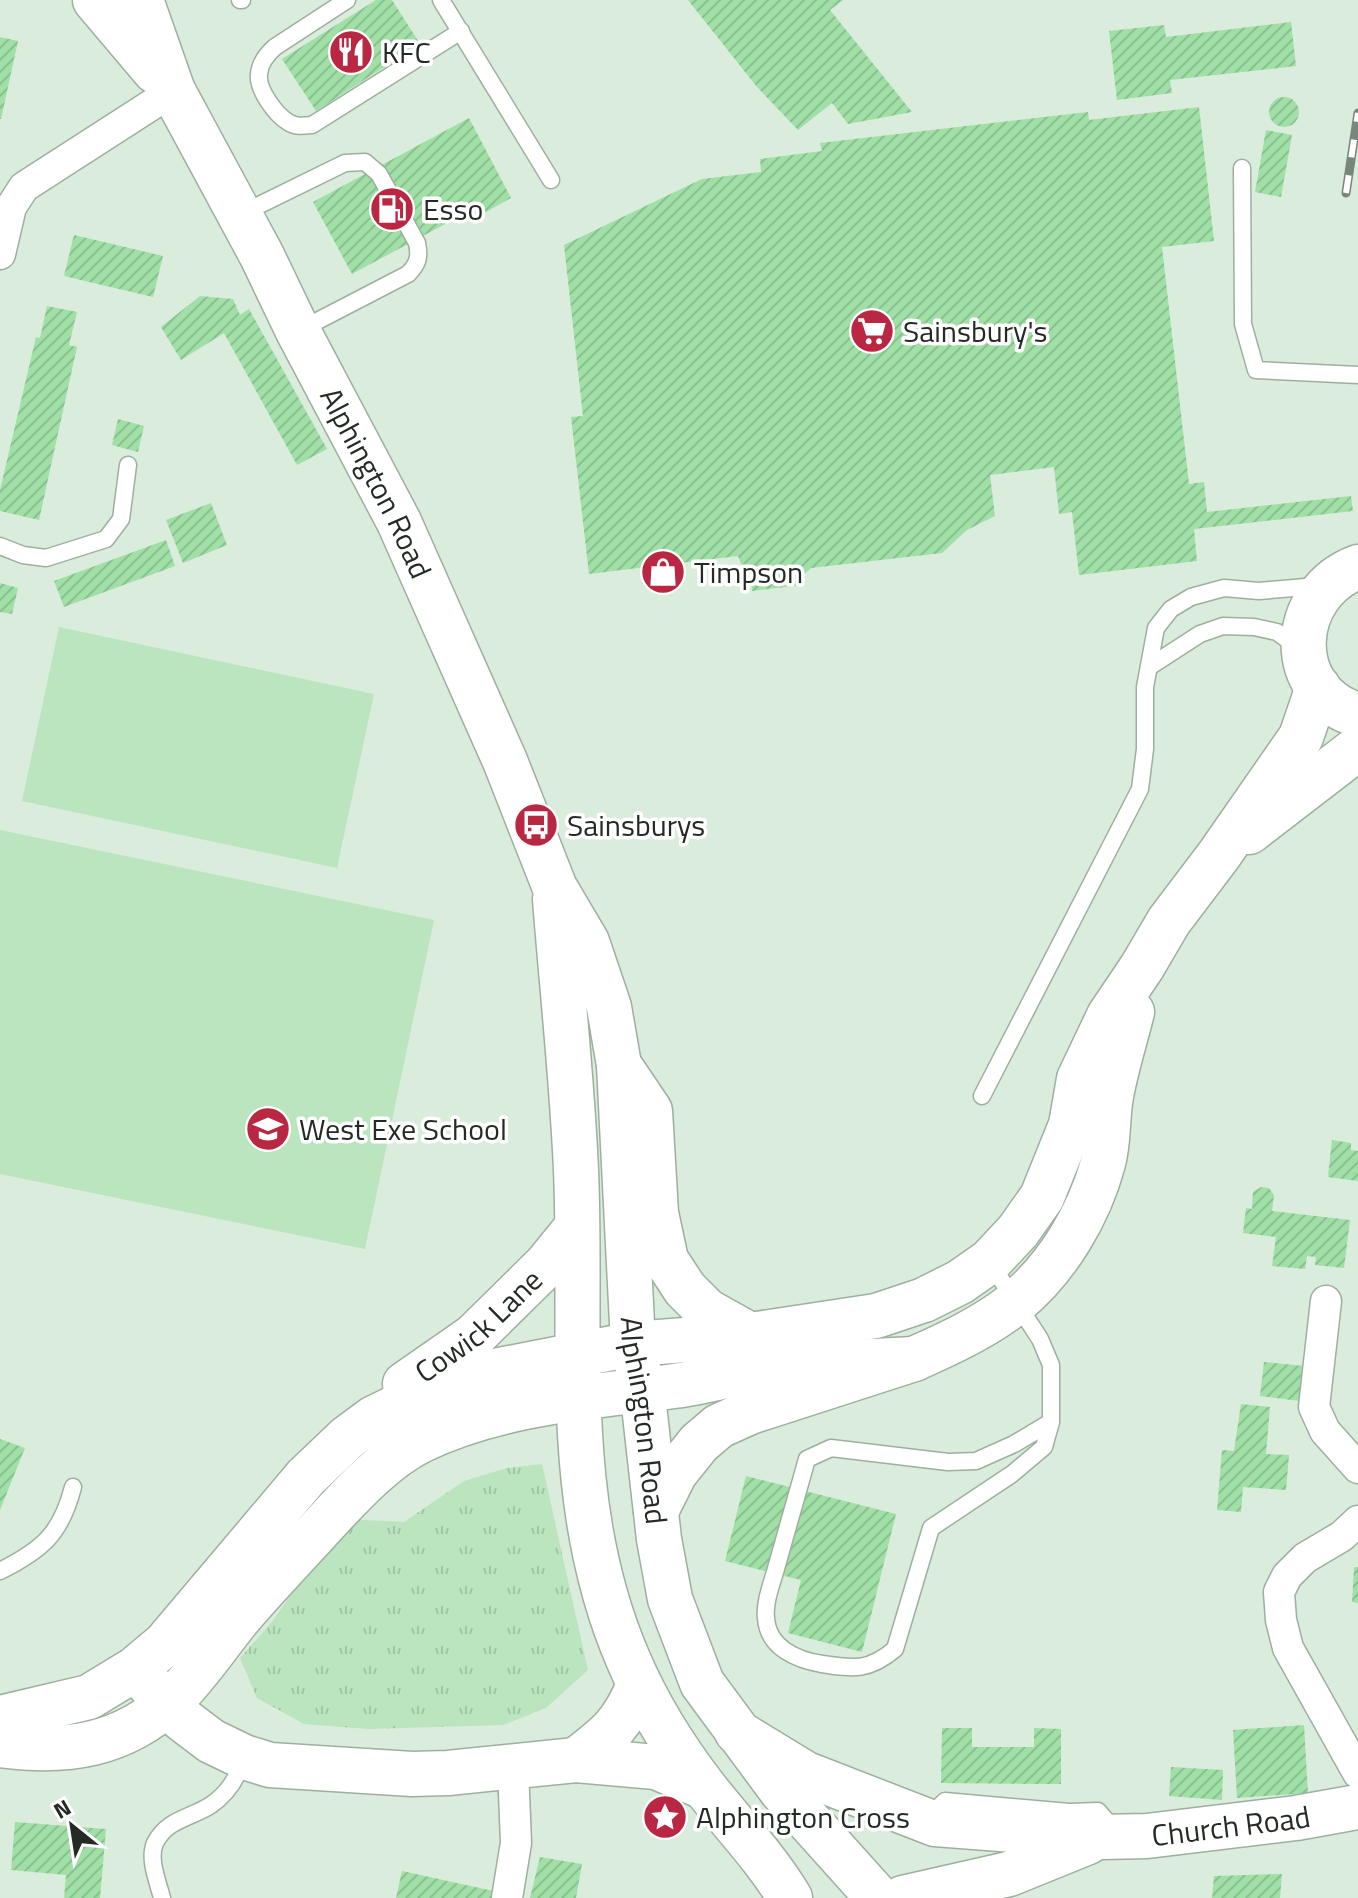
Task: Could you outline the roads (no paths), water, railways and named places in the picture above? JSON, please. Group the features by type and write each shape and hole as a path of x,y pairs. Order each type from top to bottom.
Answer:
{"main road":[{"name":"Alphington Road","path":"95,0 173,91"},
{"name":"Alphington Road","path":"141,0 173,91 399,522 505,761 555,888 587,942 609,1007 619,1065 633,1344 642,1388 670,1599 702,1683 781,1790 878,1898"},
{"path":"0,1745 52,1750 78,1747 110,1738 144,1722 167,1703 348,1498 417,1442 576,1377 633,1344 750,1335 876,1316 924,1300 960,1282 990,1261 1018,1231 1042,1197 1071,1125 1079,1079 1109,1016 1169,921 1301,737 1311,669 1306,622 1311,608 1343,576"},
{"path":"1311,669 1332,702 1358,715"},
{"path":"1219,855 1358,748"},
{"name":"Alphington Road","path":"555,888 576,1170 576,1377 584,1488 595,1566 639,1685 704,1787 792,1897"},
{"path":"656,1511 675,1473 699,1443 719,1426 750,1412 937,1349 1016,1302 1046,1272 1068,1242 1088,1205 1104,1162 1111,1096 1142,967"},
{"path":"619,1065 650,1111 656,1213 666,1260 685,1289 707,1311 750,1335"},
{"name":"Cowick Lane","path":"374,1418 400,1388 474,1336 546,1265 576,1228"},
{"path":"0,1718 89,1697 135,1669 165,1644 306,1477 347,1438 374,1418 469,1376 576,1377 642,1388 674,1386 769,1368 914,1359"},
{"path":"135,1669 182,1719 211,1741 270,1765 412,1774 576,1760 656,1767 704,1787"},
{"path":"576,1760 627,1714 639,1685"},
{"name":"Church Road","path":"735,1730 806,1774 935,1824 999,1831 1147,1836 1296,1818 1358,1807"},
{"name":"Church Road","path":"903,1898 995,1886 1111,1837"}],"street":[{"path":"0,254 11,207 24,187 173,91"},
{"path":"1326,1301 1314,1407 1325,1431 1358,1468"},
{"path":"1358,1521 1342,1536 1305,1558 1287,1576 1279,1592 1281,1620 1288,1648 1358,1773"},
{"path":"507,1898 516,1843 513,1767"}],"lane":[{"path":"347,0 265,56 259,71 261,88 289,123 312,125 461,31"},
{"path":"441,0 551,180"},
{"path":"240,215 345,163 365,162 379,174 417,243 420,255 416,266 408,274 298,331"},
{"path":"1242,168 1243,324 1256,370 1358,375"},
{"path":"0,546 23,555 46,558 106,539 121,519 128,465"},
{"path":"982,1096 1140,789 1145,749 1145,687 1156,628 1171,609 1191,597 1224,588 1259,591 1343,576"},
{"path":"1149,667 1200,634 1223,626 1254,627 1277,632 1311,669"},
{"path":"990,1261 1040,1339 1051,1365 1051,1422 1044,1447 1012,1474 931,1528 895,1649 881,1661 859,1669 833,1666 803,1661 775,1645 765,1619 769,1595 807,1459 831,1448 948,1462 976,1461 1014,1444 1051,1422"},
{"path":"0,1571 20,1561 53,1535 67,1511 73,1487"},
{"path":"162,1898 154,1869 154,1845 171,1824 211,1805 236,1781 244,1757"}],"railway":[{"path":"1346,193 1358,113"}],"place":[{"name":"KFC","path":"351,52"},
{"name":"Esso","path":"392,209"},
{"name":"Sainsbury's","path":"872,331"},
{"name":"Timpson","path":"663,572"},
{"name":"Sainsburys","path":"536,825"},
{"name":"West Exe School","path":"268,1129"},
{"name":"Alphington Cross","path":"665,1817"}]}
